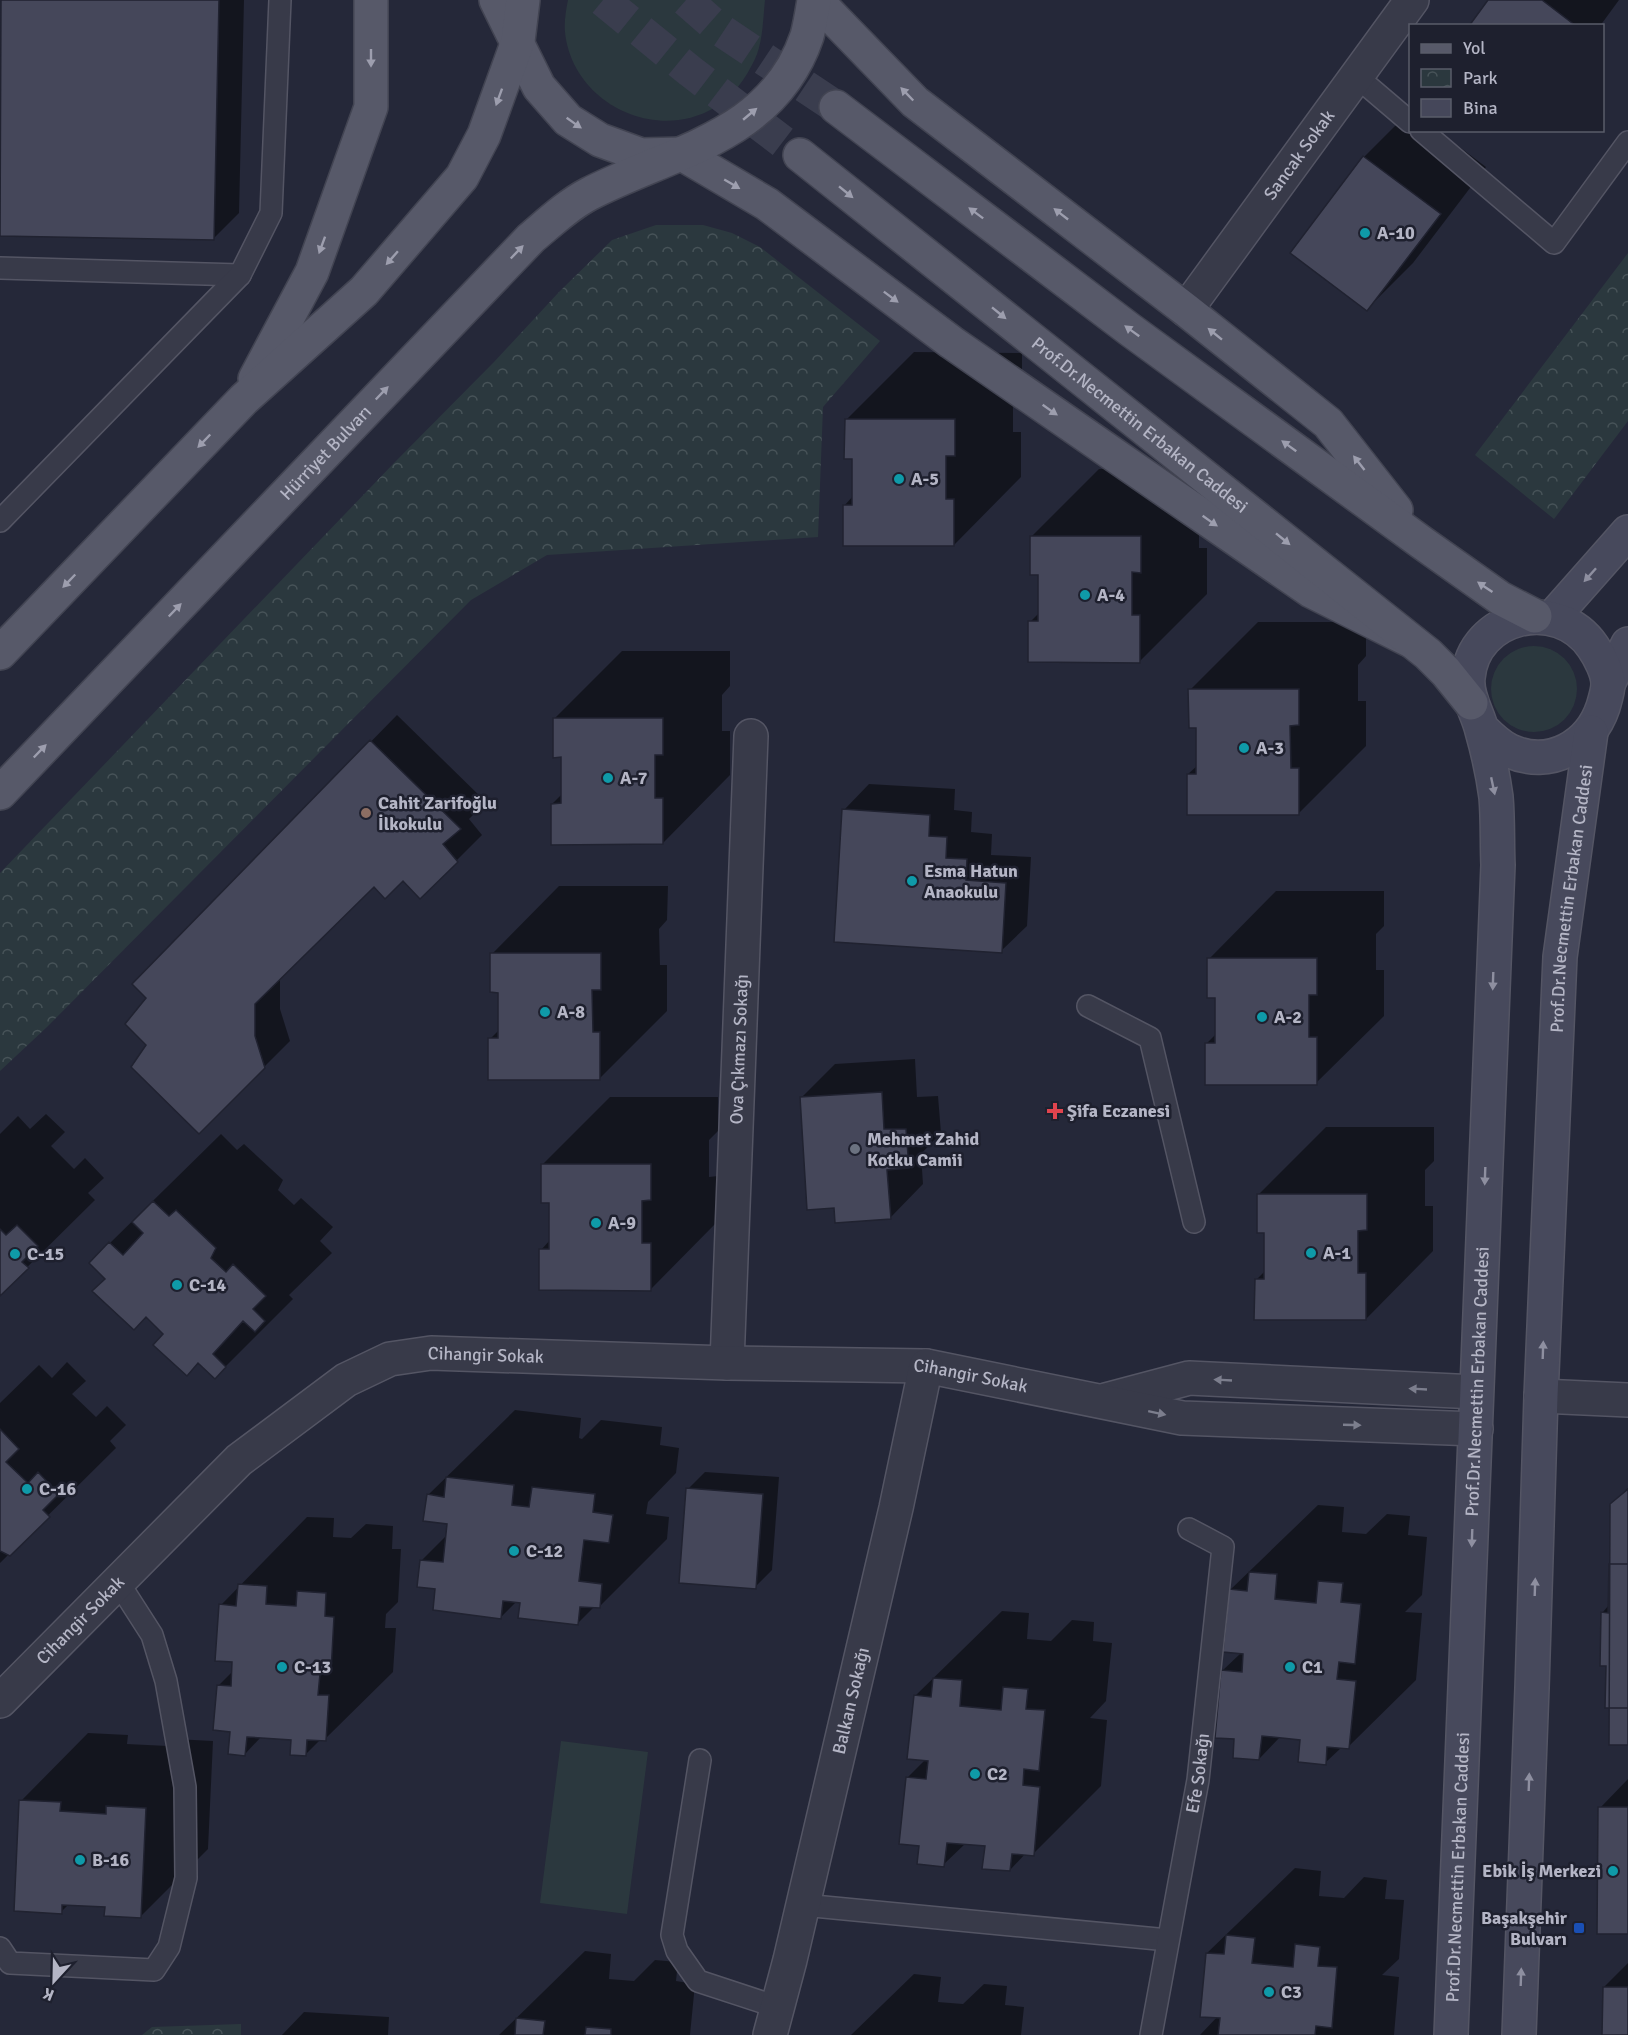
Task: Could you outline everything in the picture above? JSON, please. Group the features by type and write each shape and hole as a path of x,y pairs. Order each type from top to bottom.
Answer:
{"main road":[{"path":"244,399 312,272 371,107 371,0"},
{"path":"496,0 539,87 568,120 600,140 641,155 682,154 767,204 951,342 1311,591 1409,640"},
{"path":"0,653 244,399 364,291 462,177 484,135 518,41 523,0"},
{"path":"815,0 915,102 1186,310 1328,423 1421,542"},
{"name":"Hürriyet Bulvarı","path":"0,794 531,238 587,195 729,131 769,98 788,76 807,36 815,0"},
{"path":"836,107 1129,329 1500,598 1575,628 1589,641 1599,656 1608,684"},
{"name":"Prof.Dr.Necmettin Erbakan Caddesi","path":"800,156 1409,640 1446,672 1496,742 1510,751 1547,758 1564,753 1580,744 1592,732 1601,715 1608,684 1628,644"},
{"path":"1544,617 1628,532"},
{"name":"Prof.Dr.Necmettin Erbakan Caddesi","path":"1451,2035 1498,865 1496,797 1468,679 1472,662 1480,647 1505,624 1520,618 1544,617"},
{"name":"Prof.Dr.Necmettin Erbakan Caddesi","path":"1519,2035 1541,1396 1560,957 1592,732"}],"street":[{"name":"Sancak Sokak","path":"1186,310 1412,0"},
{"name":"Ova Çıkmazı Sokağı","path":"727,1363 751,736"},
{"name":"Cihangir Sokak","path":"0,1701 239,1460 345,1380 390,1359 431,1353 727,1363 926,1366 1182,1419 1476,1430"},
{"name":"Balkan Sokağı","path":"773,2021 803,1905 896,1508 926,1366"},
{"name":"Cihangir Sokak","path":"1100,1402 1189,1378 1476,1392"},
{"path":"1541,1396 1628,1400"}],"lane":[{"path":"0,521 240,274 271,213 280,0"},
{"path":"1356,76 1409,121"},
{"path":"1423,132 1554,243 1628,142"},
{"path":"0,268 240,274"},
{"path":"1088,1006 1150,1038 1194,1222"},
{"name":"Efe Sokağı","path":"1150,2035 1198,1780 1223,1547 1190,1529"},
{"path":"0,1948 9,1963 154,1970 169,1947 186,1878 185,1787 166,1681 152,1635 118,1582"},
{"path":"700,1760 672,1935 677,1952 698,1981 773,2021"},
{"path":"803,1905 1168,1940"}],"green space":[{"path":"568,0 765,0 760,45 755,59 738,86 714,108 691,118 666,121 642,118 620,109 599,96 583,78 571,57 565,32"},
{"path":"656,225 703,225 732,233 760,247 880,341 823,407 818,537 547,555 471,600 47,1027 0,1071 0,873 559,292 612,240"},
{"path":"1628,253 1628,421 1554,519 1475,455"},
{"path":"1526,646 1542,646 1565,658 1574,672 1577,689 1574,706 1565,720 1542,732 1526,732 1510,725 1498,713 1491,697 1491,681 1498,665 1510,653"},
{"path":"561,1741 648,1752 627,1914 540,1903"},
{"path":"241,2024 241,2035 142,2035 152,2027"}],"building":[{"path":"1,0 219,0 214,240 0,236"},
{"path":"1488,0 1542,0 1573,24 1470,24"},
{"name":"A-10","path":"1363,156 1441,214 1367,311 1290,253"},
{"name":"A-5","path":"845,419 955,419 955,456 946,456 946,499 954,499 954,546 843,546 843,505 852,505 852,459 844,459"},
{"name":"A-4","path":"1030,536 1141,536 1141,573 1132,572 1132,615 1140,615 1140,663 1028,662 1028,621 1038,621 1038,575 1030,575"},
{"name":"A-3","path":"1188,689 1299,689 1299,725 1290,726 1291,768 1299,768 1299,815 1187,815 1187,774 1196,774 1196,728 1189,728"},
{"name":"A-7","path":"553,718 663,718 663,755 655,755 655,798 663,798 663,844 551,845 551,804 561,803 561,757 553,758"},
{"path":"370,740 461,829 443,844 458,862 420,899 403,881 385,899 374,887 255,1004 255,1036 265,1068 199,1134 131,1067 146,1045 125,1024 146,998 132,984"},
{"name":"Esma Hatun Anaokulu","path":"842,809 930,815 929,836 947,837 946,858 967,859 966,880 1006,883 1002,953 834,942"},
{"name":"A-8","path":"490,953 601,953 601,990 592,990 593,1032 600,1032 600,1080 488,1080 488,1038 498,1038 498,993 490,992"},
{"name":"A-2","path":"1207,958 1317,958 1317,995 1309,995 1309,1037 1317,1037 1317,1085 1205,1085 1205,1043 1215,1043 1215,998 1207,998"},
{"name":"Mehmet Zahid Kotku Camii","path":"882,1092 884,1129 906,1129 909,1168 887,1170 891,1219 835,1223 834,1208 807,1210 800,1097"},
{"name":"A-9","path":"541,1164 651,1164 651,1200 642,1201 642,1243 651,1243 651,1291 539,1290 539,1249 549,1249 549,1203 541,1203"},
{"name":"A-1","path":"1257,1194 1367,1194 1367,1230 1358,1231 1358,1273 1366,1273 1366,1320 1254,1320 1255,1279 1264,1279 1264,1233 1257,1233"},
{"name":"C-14","path":"153,1201 169,1216 176,1210 216,1248 211,1258 226,1272 233,1264 266,1296 253,1309 265,1321 255,1332 243,1321 213,1354 226,1367 215,1379 198,1363 187,1376 153,1345 163,1334 146,1317 134,1330 92,1291 105,1279 89,1263 109,1242 123,1255 143,1233 132,1222"},
{"name":"C-15","path":"17,1225 38,1246 22,1262 29,1268 0,1296 0,1229 6,1235"},
{"name":"C-16","path":"0,1429 19,1449 6,1462 28,1483 38,1472 59,1494 43,1510 50,1517 10,1556 0,1551"},
{"name":"C-12","path":"446,1477 514,1485 512,1505 529,1507 532,1487 595,1494 593,1512 613,1515 609,1543 584,1540 579,1581 602,1584 600,1608 580,1607 578,1625 518,1618 520,1603 503,1601 501,1619 433,1610 435,1589 417,1587 420,1560 443,1562 447,1524 423,1521 427,1494 444,1497"},
{"path":"686,1488 763,1494 756,1589 679,1583"},
{"path":"1628,1489 1628,1745 1609,1745 1610,1504"},
{"path":"1609,1564 1628,1564 1628,1708 1605,1708 1606,1666 1600,1666 1601,1612 1608,1613"},
{"name":"C1","path":"1249,1572 1277,1574 1275,1599 1316,1603 1318,1581 1343,1583 1341,1602 1361,1604 1355,1664 1339,1662 1337,1679 1356,1681 1349,1749 1327,1747 1326,1765 1298,1762 1300,1740 1262,1736 1259,1760 1233,1758 1234,1739 1215,1738 1221,1670 1242,1672 1243,1654 1223,1652 1229,1589 1247,1591"},
{"name":"C-13","path":"238,1584 267,1586 266,1604 296,1606 297,1591 326,1593 325,1616 334,1617 331,1672 320,1674 318,1695 329,1695 326,1741 307,1740 306,1756 290,1755 291,1740 247,1737 245,1756 228,1754 230,1732 213,1730 217,1685 231,1686 232,1662 215,1661 219,1604 236,1606"},
{"name":"C2","path":"933,1678 962,1680 960,1706 1001,1710 1003,1687 1028,1689 1026,1709 1045,1710 1039,1771 1024,1769 1023,1785 1040,1787 1034,1856 1012,1854 1010,1871 982,1869 985,1846 947,1843 944,1867 917,1864 919,1846 899,1844 906,1777 926,1779 928,1761 907,1759 914,1695 931,1697"},
{"name":"B-16","path":"19,1800 61,1802 60,1811 106,1814 106,1806 146,1808 141,1918 104,1916 105,1907 62,1905 62,1914 14,1911"},
{"name":"Ebik İş Merkezi","path":"1598,1807 1628,1807 1628,1934 1597,1934"},
{"name":"C3","path":"1226,1935 1255,1938 1252,1963 1293,1967 1295,1944 1320,1947 1318,1966 1337,1967 1332,2028 1316,2026 1315,2035 1218,2035 1220,2018 1200,2017 1206,1953 1224,1954"},
{"path":"1603,1987 1628,1987 1628,2035 1602,2035"},
{"path":"516,2018 545,2021 543,2035 515,2035"},
{"path":"586,2027 611,2029 611,2035 585,2035"}],"tunnel":[{"path":"603,0 690,71 800,155"},
{"path":"686,0 719,29 836,107"}],"place":[{"name":"A-10","path":"1365,233"},
{"name":"A-5","path":"899,479"},
{"name":"A-4","path":"1085,595"},
{"name":"A-3","path":"1244,748"},
{"name":"A-7","path":"608,778"},
{"name":"Cahit Zarifoğlu İlkokulu","path":"366,813"},
{"name":"Esma Hatun Anaokulu","path":"912,881"},
{"name":"A-8","path":"545,1012"},
{"name":"A-2","path":"1262,1017"},
{"name":"Şifa Eczanesi","path":"1055,1111"},
{"name":"Mehmet Zahid Kotku Camii","path":"855,1149"},
{"name":"A-9","path":"596,1223"},
{"name":"A-1","path":"1311,1253"},
{"name":"C-15","path":"15,1254"},
{"name":"C-14","path":"177,1285"},
{"name":"C-16","path":"27,1489"},
{"name":"C-12","path":"514,1551"},
{"name":"C-13","path":"282,1667"},
{"name":"C1","path":"1290,1667"},
{"name":"C2","path":"975,1774"},
{"name":"B-16","path":"80,1860"},
{"name":"Ebik İş Merkezi","path":"1613,1871"},
{"name":"Başakşehir Bulvarı","path":"1579,1928"},
{"name":"C3","path":"1269,1992"}]}
